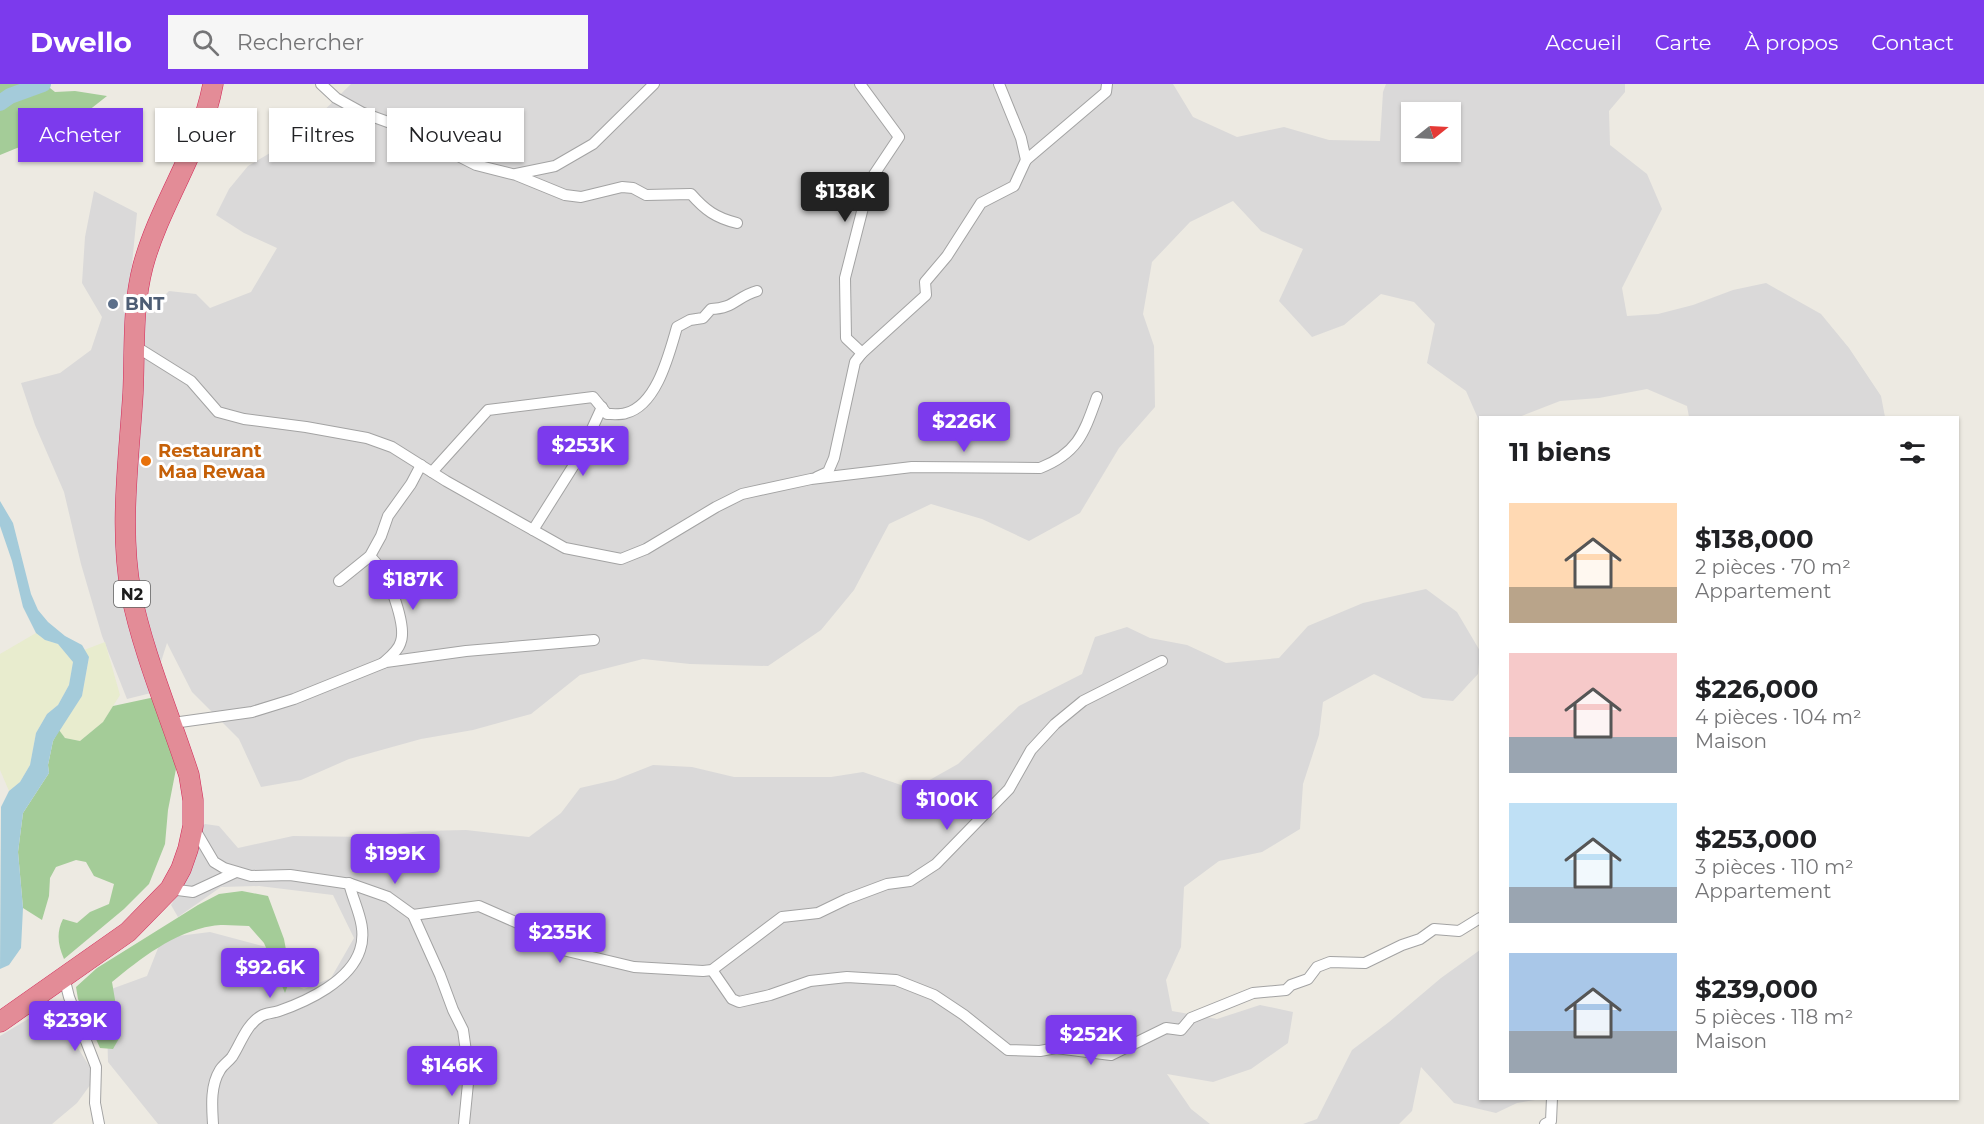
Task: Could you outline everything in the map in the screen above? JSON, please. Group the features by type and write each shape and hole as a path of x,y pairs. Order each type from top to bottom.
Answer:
{"highway":[{"name":"N2","path":"0,1022 128,932 170,890 188,849 193,826 193,800 189,775 139,626 131,591 125,546 135,310 143,267 160,219 205,120 213,84"}],"street":[{"path":"321,84 336,98 363,113 399,126 476,165 516,174 565,195 581,197 622,187 633,188 646,195 691,194 706,211 737,223"},
{"path":"516,174 555,165 593,144 654,84"},
{"path":"860,84 899,137 873,176 868,188 845,278 846,338 862,353"},
{"path":"999,84 1022,138 1026,160"},
{"path":"811,479 828,472 834,458 855,362 926,295 925,282 947,256 981,203 1014,186 1026,160 1106,92 1107,84"},
{"path":"432,472 488,410 593,397 607,414 626,413 642,404 659,381 668,361 677,327 690,320 703,318 711,309 724,309 757,291"},
{"path":"135,346 190,381 218,412 244,419 367,438 392,447 565,548 621,559 646,549 742,494 811,479 912,467 1040,468 1058,461 1074,447 1086,426 1096,397"},
{"path":"533,530 579,457 602,407"},
{"path":"339,581 370,556 381,536 388,516 421,465"},
{"path":"370,556 385,574 398,608 401,626 402,640 383,663"},
{"path":"173,723 252,712 294,699 383,663 466,651 594,640"},
{"path":"413,915 479,906 520,924 567,951 595,959 634,967 712,970 782,917 818,914 887,884 909,881 936,864 1009,789 1031,750 1055,724 1083,701 1162,662"},
{"path":"193,826 214,862 224,868 251,876 291,875 348,883 388,897 413,915 463,1030 469,1073 465,1124"},
{"path":"170,890 193,892 236,872"},
{"path":"213,1124 212,1095 217,1077 219,1071 232,1057 241,1038 260,1017 297,1003 332,984 348,972 361,949 361,919 348,883"},
{"path":"712,970 732,999 739,1002 770,995 810,981 847,977 896,980 934,995 964,1015 1008,1050 1040,1051 1056,1048 1111,1054 1166,1028 1181,1030 1191,1018 1253,993 1286,990 1291,985 1308,979 1317,967 1330,962 1365,963 1420,939 1434,928 1459,931 1479,919"},
{"path":"64,977 69,997 96,1067 95,1103 99,1124"},
{"path":"1549,1123 1552,1100"}],"shaded area":[{"path":"351,84 1173,84 1193,117 1237,137 1284,127 1329,140 1380,141 1383,92 1386,84 1625,84 1625,92 1609,111 1610,145 1647,174 1662,209 1622,288 1627,316 1658,314 1693,305 1733,290 1766,283 1821,314 1849,348 1881,396 1885,416 1689,416 1687,406 1647,389 1599,398 1560,401 1522,416 1479,416 1479,421 1466,391 1427,363 1435,324 1414,302 1381,294 1344,325 1312,337 1279,301 1303,249 1261,231 1233,201 1190,222 1152,262 1143,314 1154,346 1155,407 1119,448 1080,513 1029,541 982,519 931,504 889,524 854,590 821,630 768,666 690,664 643,659 580,675 531,714 473,730 421,739 349,759 301,780 261,787 239,739 192,692 167,643 151,693 127,699 102,636 81,564 64,492 35,425 21,383 60,373 91,350 102,317 82,283 85,237 94,191 137,213 129,295 158,302 169,291 196,294 210,308 251,292 277,248 244,233 216,215 229,189 248,166 269,154 269,162 375,162 375,108 327,108"},
{"path":"1426,589 1457,612 1479,649 1478,674 1453,701 1423,698 1374,674 1323,702 1319,735 1303,784 1300,829 1262,852 1219,861 1184,887 1181,947 1166,980 1172,1011 1217,1019 1260,1005 1293,1012 1288,1043 1251,1069 1213,1082 1167,1074 1191,1109 1210,1124 158,1124 108,1062 106,991 147,976 162,938 210,932 274,949 283,980 304,989 331,978 354,938 333,895 259,886 221,887 178,917 171,905 185,882 183,839 205,824 219,826 238,848 293,836 371,837 421,831 466,830 529,837 561,813 580,788 615,780 653,765 692,767 734,777 831,777 863,772 901,785 926,782 958,764 1019,706 1082,674 1095,637 1127,627 1150,638 1187,645 1226,663 1279,658 1308,626 1363,603"},
{"path":"1479,951 1479,1100 1536,1100 1517,1103 1496,1113 1454,1103 1421,1067 1412,1111 1399,1124 1303,1124 1317,1119 1352,1050 1441,978"},
{"path":"51,1005 96,1077 77,1103 52,1124 0,1124 0,1036"}],"green space":[{"path":"0,84 45,84 55,92 75,91 107,96 92,108 18,108 18,148 0,155"},
{"path":"36,633 45,640 58,644 73,662 69,685 58,705 47,714 36,733 30,765 20,782 9,791 0,770 0,654"},
{"path":"105,642 120,695 103,722 80,741 65,738 59,730 82,696 89,658 84,650"},
{"path":"155,697 171,744 176,769 168,810 165,844 149,884 124,909 64,959 59,939 59,929 63,919 77,923 90,912 109,904 114,884 94,876 86,862 76,860 56,867 50,878 49,896 42,920 23,908 18,852 23,813 49,773 48,765 53,741 59,730 65,738 80,741 103,722 113,706"},
{"path":"242,891 268,896 284,939 291,977 285,993 264,943 249,926 216,925 198,929 158,948 112,982 121,1035 113,1049 100,1048 78,999 76,987 97,968 198,905 219,894"}],"water":[{"path":"0,501 13,523 31,594 38,610 65,636 82,645 89,657 82,696 53,741 48,765 49,773 23,813 18,852 23,908 21,948 9,965 0,969 1,807 9,791 20,782 30,765 36,733 47,714 58,705 69,685 73,662 58,644 45,640 36,633 23,607 12,561 0,526"}],"waterway":[{"path":"0,103 10,96 43,84"}],"place":[{"name":"BNT","path":"113,304"},
{"name":"Restaurant Maa Rewaa","path":"146,461"}]}
